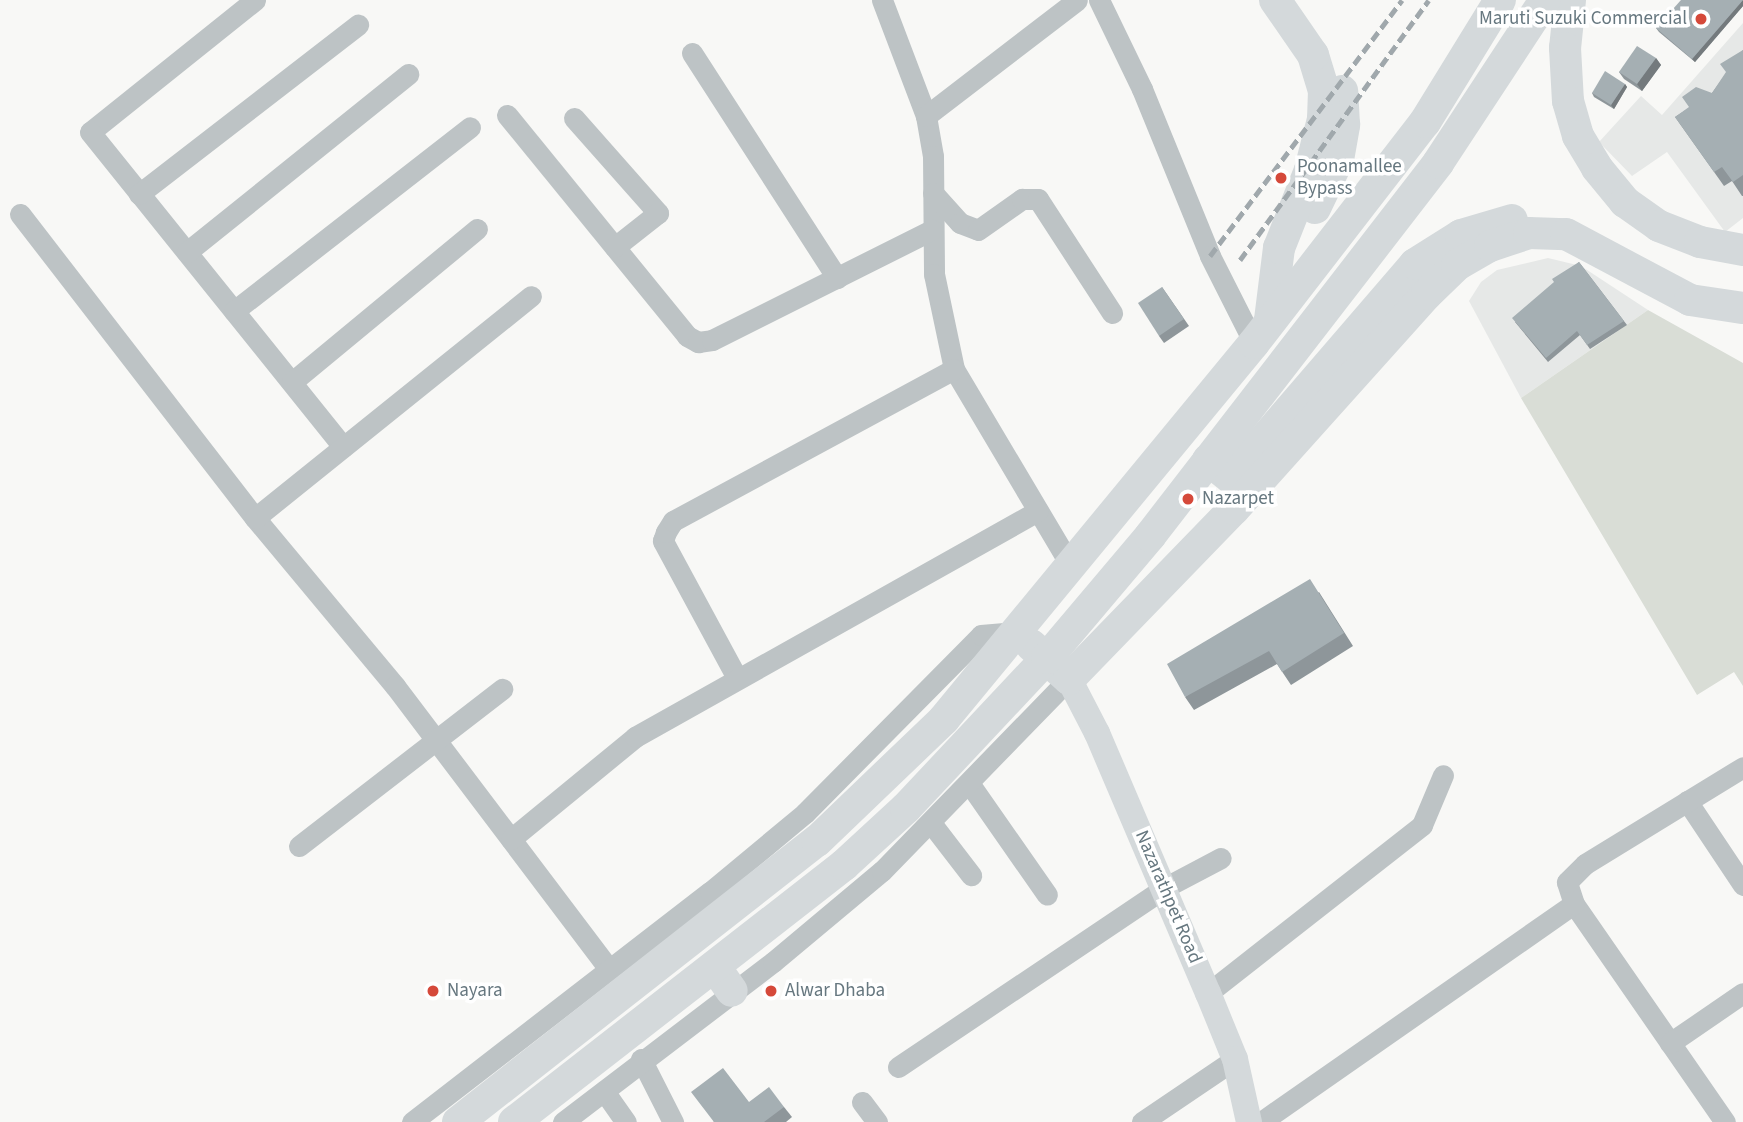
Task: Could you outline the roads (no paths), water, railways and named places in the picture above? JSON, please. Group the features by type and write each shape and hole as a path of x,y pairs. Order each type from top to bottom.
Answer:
{"highway":[{"path":"1262,333 1279,248 1310,170 1323,119 1324,91 1313,55 1275,0"},
{"path":"1294,287 1308,223 1338,160 1344,125 1342,82 1327,42 1296,0"},
{"path":"458,1122 497,1074 817,841 944,719 1262,333 1294,287 1425,122 1500,0"},
{"path":"1058,668 1208,460 1438,163 1545,0"},
{"path":"1570,0 1565,48 1573,120 1586,152 1612,188 1642,215 1677,235 1743,250"},
{"path":"1208,460 1231,478 1415,264 1473,231 1510,220 1560,218 1626,240 1706,290 1743,295"},
{"path":"514,1122 724,979 895,818 1234,509 1457,265 1529,233 1566,234 1601,249 1643,277 1690,300 1743,308"},
{"path":"1017,632 1058,668"}],"main road":[{"name":"Nazarathpet Road","path":"1058,668 1164,888 1235,1059 1249,1122"}],"street":[{"path":"255,0 90,132 343,447"},
{"path":"882,0 926,116 933,193 934,274 954,369 1071,566"},
{"path":"926,116 1051,8 1077,0"},
{"path":"1099,0 1142,89 1210,256 1262,333"},
{"path":"139,194 358,25"},
{"path":"692,53 837,278"},
{"path":"187,252 408,74"},
{"path":"507,115 687,337 698,342 712,340 932,230"},
{"path":"574,118 658,213 615,247"},
{"path":"234,311 470,127"},
{"path":"933,193 960,223 978,230 1022,199 1038,199 1112,313"},
{"path":"20,214 255,517 435,740 608,968"},
{"path":"292,382 477,229"},
{"path":"255,517 531,296"},
{"path":"737,678 663,541 673,521 954,369"},
{"path":"511,839 635,737 1038,511"},
{"path":"412,1122 497,1074 608,968 710,892 805,813 981,635 1017,632"},
{"path":"563,1122 641,1059 724,979 883,871 969,783 1058,668"},
{"path":"299,846 502,689"},
{"path":"1725,1122 1574,904 1567,882 1585,864 1743,767"},
{"path":"1208,993 1422,825 1443,775"},
{"path":"969,783 1047,895"},
{"path":"1687,801 1743,886"},
{"path":"930,823 971,875"},
{"path":"898,1066 1164,888 1221,858"},
{"path":"1261,1122 1574,904"},
{"path":"1670,1043 1743,993"},
{"path":"641,1059 673,1122"},
{"path":"1142,1122 1235,1059"},
{"path":"604,1091 625,1122"},
{"path":"862,1102 877,1122"}],"railway":[{"path":"1210,256 1402,0"},
{"path":"1240,260 1429,0"}],"place":[{"name":"Maruti Suzuki Commercial","path":"1701,19"},
{"name":"Poonamallee Bypass","path":"1281,178"},
{"name":"Nazarpet","path":"1188,499"},
{"name":"Nayara","path":"433,991"},
{"name":"Alwar Dhaba","path":"771,991"}]}
